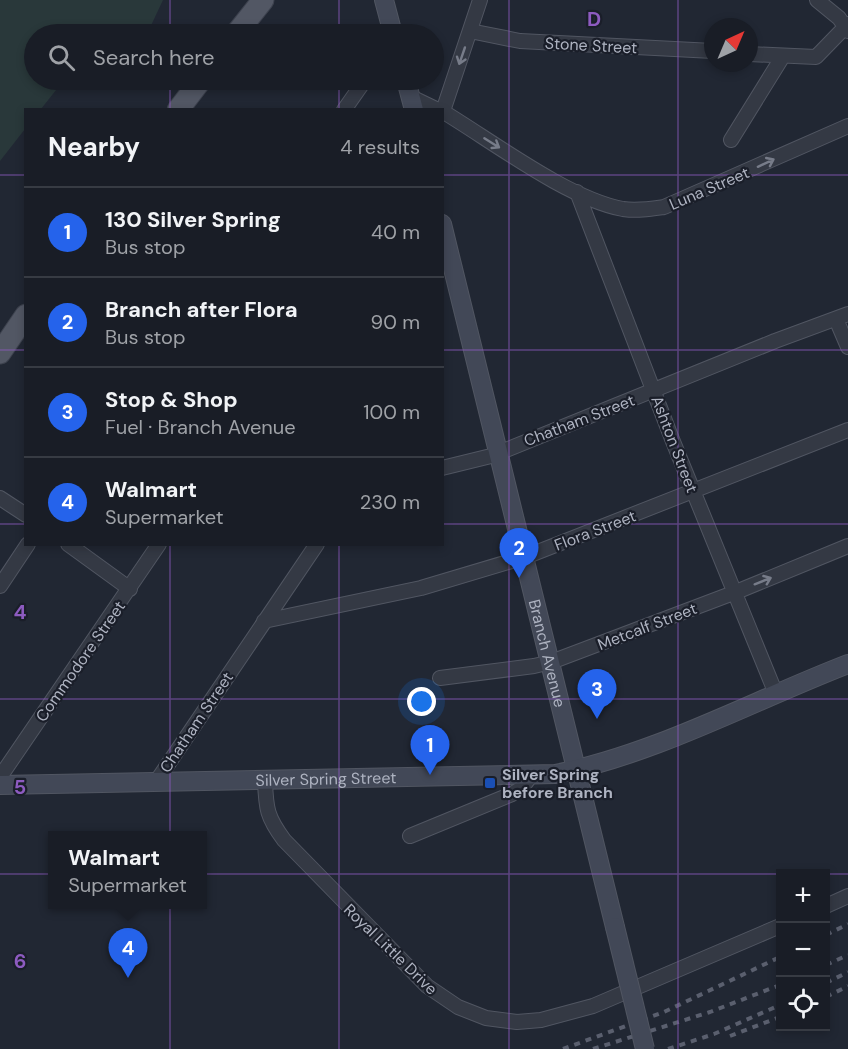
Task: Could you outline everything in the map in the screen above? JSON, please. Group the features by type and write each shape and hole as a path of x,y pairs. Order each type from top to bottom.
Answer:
{"main road":[{"path":"245,24 263,0"},
{"path":"384,0 390,24"},
{"path":"181,108 194,90"},
{"name":"Branch Avenue","path":"444,232 645,1049"},
{"path":"0,353 24,318"},
{"name":"Silver Spring Street","path":"0,785 555,774 577,769 671,737 848,664"}],"street":[{"path":"442,108 480,0"},
{"path":"758,55 816,57 847,27 817,0"},
{"name":"Stone Street","path":"470,31 520,41 704,51"},
{"path":"731,141 783,56"},
{"path":"345,108 358,90"},
{"name":"Luna Street","path":"410,95 435,108"},
{"name":"Luna Street","path":"444,113 577,192 622,208 645,210 664,207 848,126"},
{"name":"Ashton Street","path":"577,192 776,694"},
{"path":"842,316 848,347"},
{"name":"Chatham Street","path":"444,468 491,456 842,316"},
{"name":"Flora Street","path":"264,621 421,588 525,557 848,430"},
{"path":"0,498 24,514"},
{"path":"0,586 27,546"},
{"path":"71,546 130,589"},
{"name":"Commodore Street","path":"0,777 158,546"},
{"name":"Chatham Street","path":"156,782 316,546"},
{"name":"Metcalf Street","path":"440,678 551,662 736,592 848,546"},
{"path":"410,836 512,794 522,788 532,774"},
{"name":"Royal Little Drive","path":"265,781 267,812 284,840 427,986 458,1006 486,1018 517,1022 542,1020 593,1006 776,928"},
{"path":"830,904 848,896"}],"shaded area":[{"path":"0,0 163,0 152,24 24,24 24,90 56,90 42,108 24,108 24,130 0,161"}],"railway":[{"path":"830,933 848,924"},
{"path":"830,963 848,955"},
{"path":"563,1049 664,1012 776,959"},
{"path":"830,981 848,972"},
{"path":"830,995 848,986"},
{"path":"593,1049 710,1012 776,987"},
{"path":"668,1049 714,1034 776,1007"},
{"path":"730,1036 776,1019"}],"place":[{"name":"Branch after Flora","path":"519,578"},
{"name":"Stop & Shop","path":"597,719"},
{"name":"130 Silver Spring","path":"430,775"},
{"name":"Silver Spring before Branch","path":"490,783"},
{"name":"Walmart","path":"128,978"}]}
